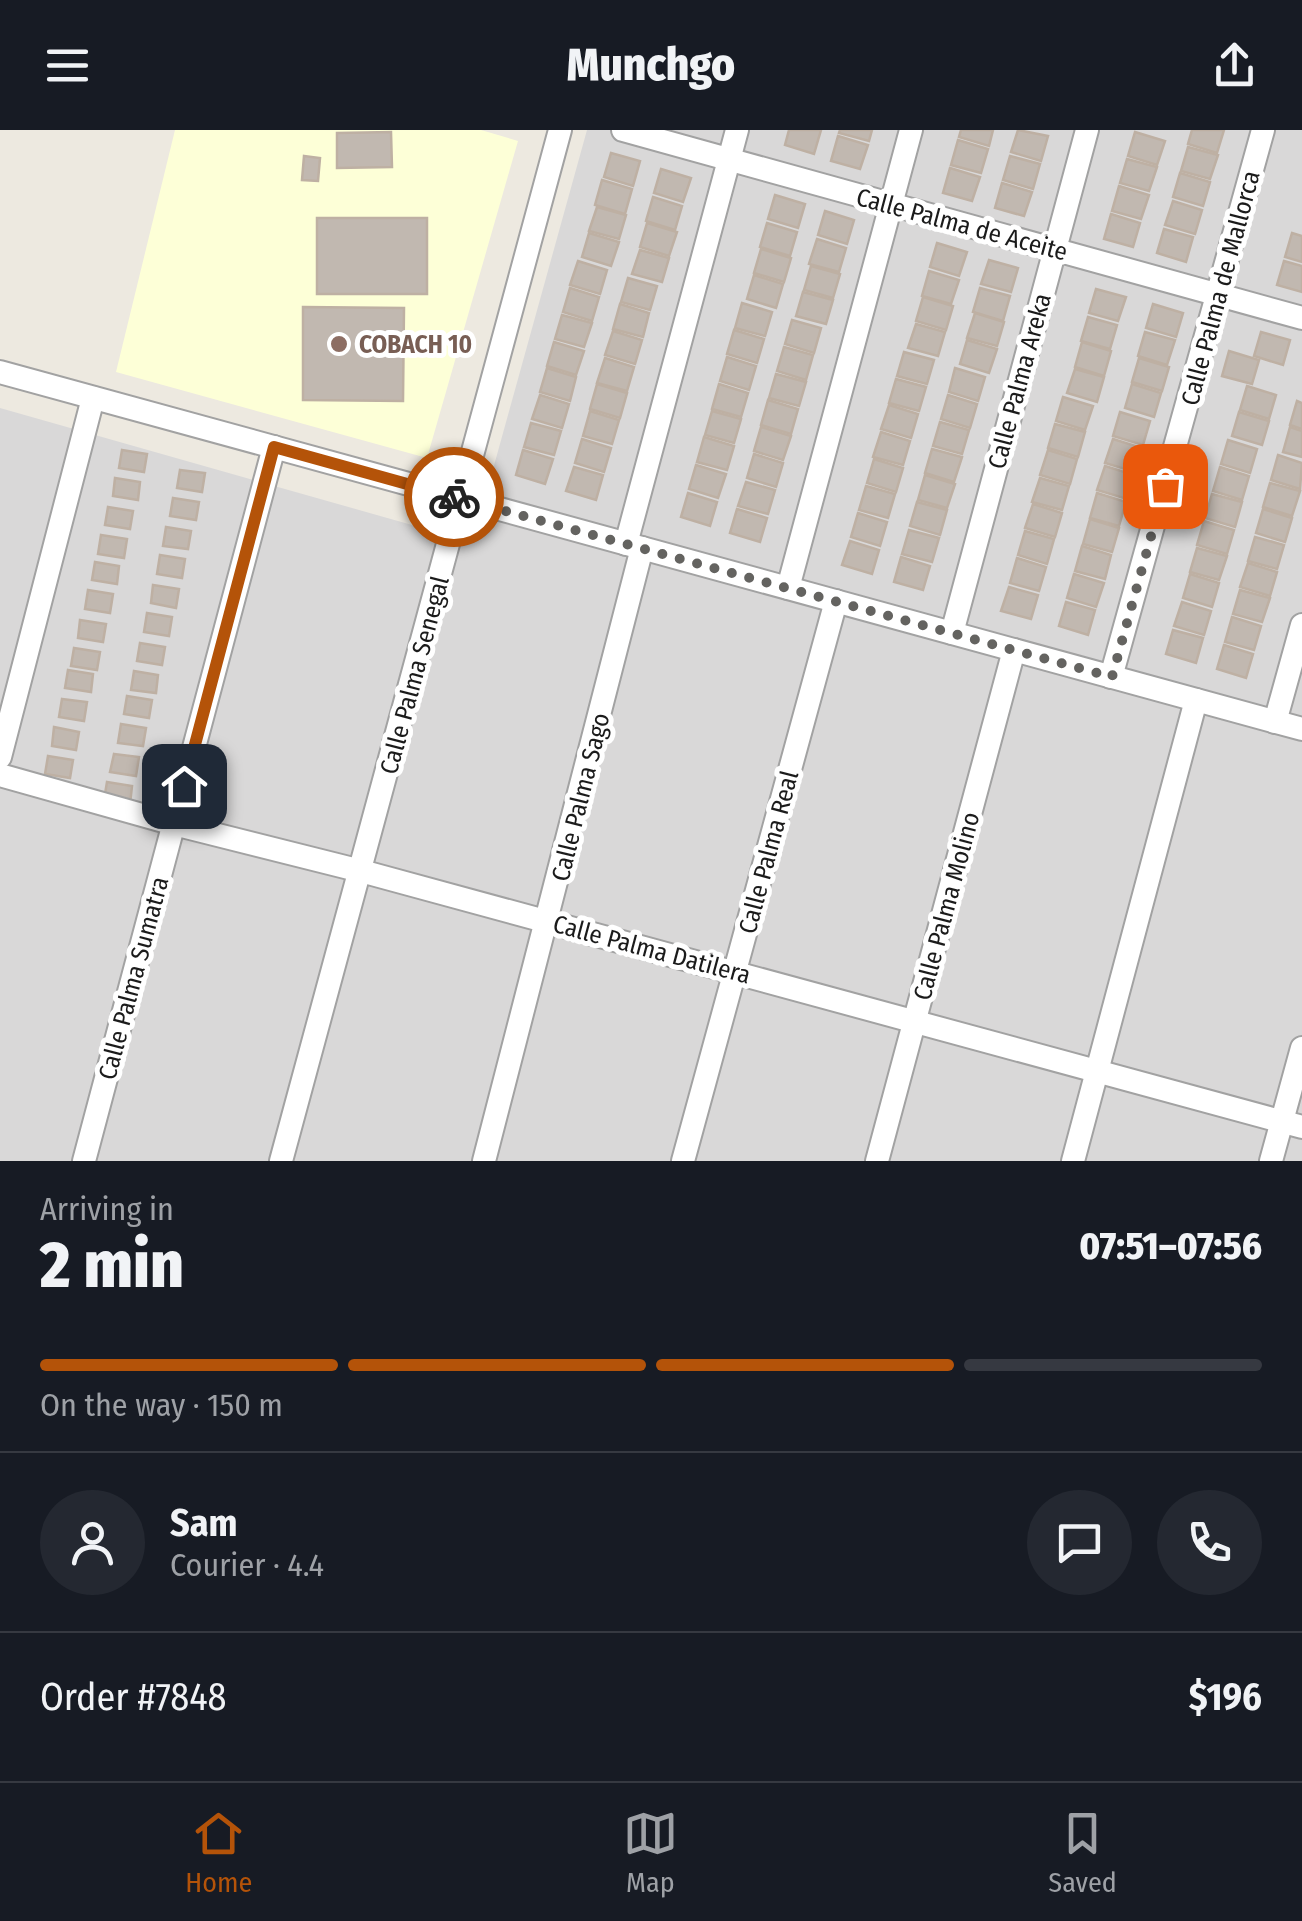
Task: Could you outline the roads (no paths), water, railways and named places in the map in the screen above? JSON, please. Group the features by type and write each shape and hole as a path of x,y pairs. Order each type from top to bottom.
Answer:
{"street":[{"name":"Calle Palma Senegal","path":"281,1161 560,130"},
{"name":"Calle Palma de Aceite","path":"623,130 1302,318"},
{"name":"Calle Palma Sago","path":"484,1161 548,921 634,546 737,130"},
{"path":"788,588 911,130"},
{"name":"Calle Palma Areka","path":"952,633 1087,130"},
{"name":"Calle Palma de Mallorca","path":"1112,677 1263,130"},
{"path":"0,372 1302,729"},
{"path":"0,757 93,398"},
{"name":"Calle Palma Sumatra","path":"84,1161 274,447"},
{"name":"Calle Palma Real","path":"683,1161 836,601"},
{"path":"1275,722 1302,625"},
{"name":"Calle Palma Molino","path":"878,1161 1014,650"},
{"path":"1073,1161 1196,700"},
{"name":"Calle Palma Datilera","path":"0,776 362,870 1292,1125"},
{"path":"1272,1161 1292,1125 1302,1048"}],"place":[{"name":"COBACH 10","path":"339,344"}]}
